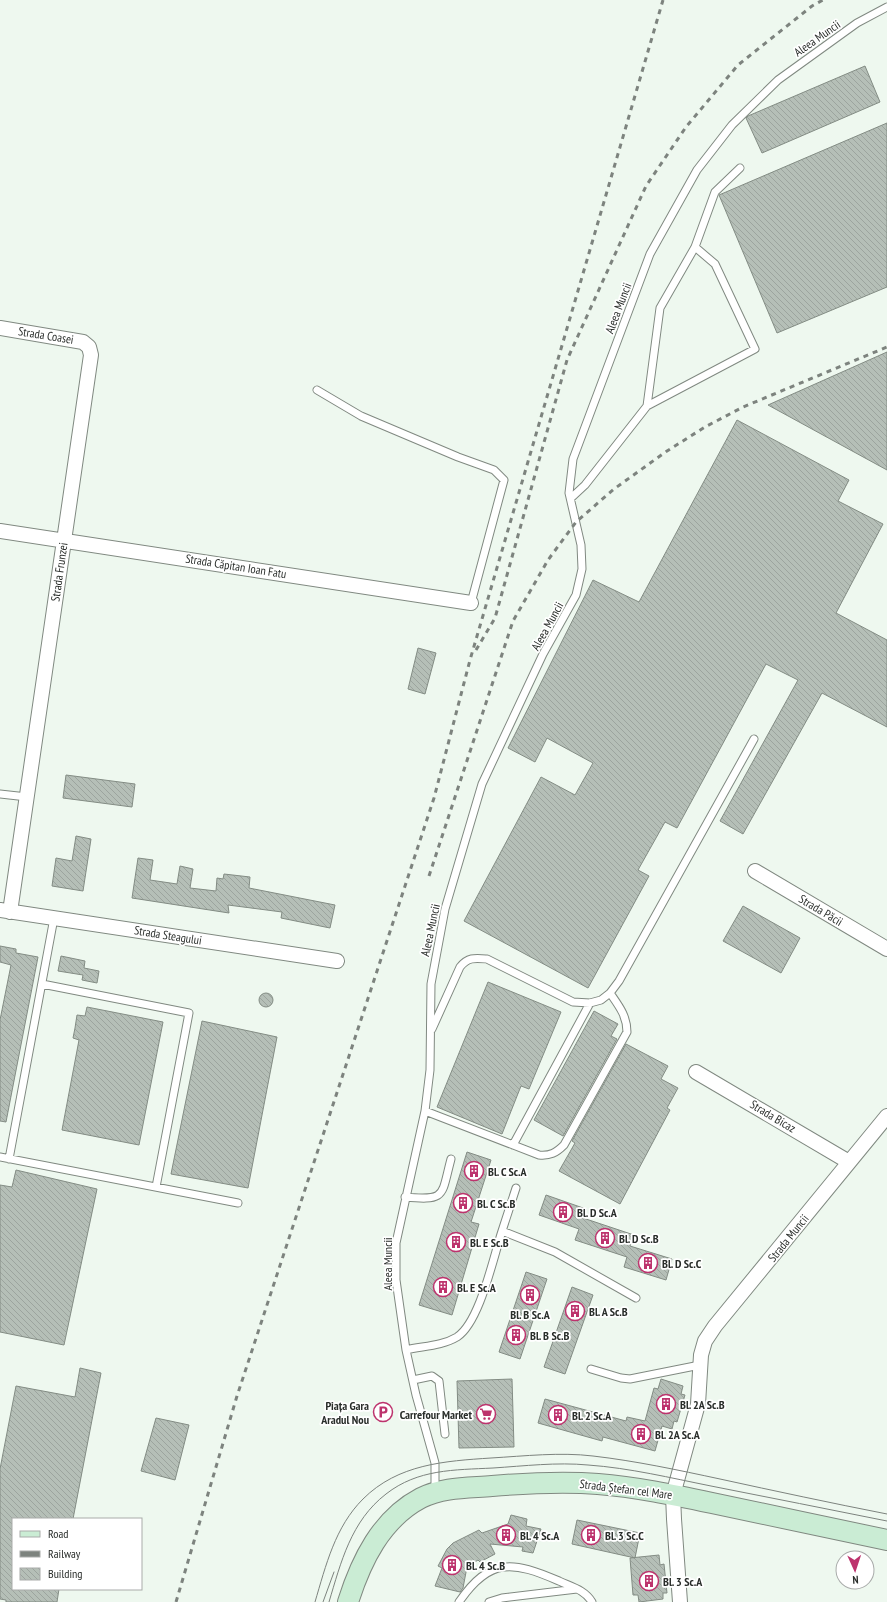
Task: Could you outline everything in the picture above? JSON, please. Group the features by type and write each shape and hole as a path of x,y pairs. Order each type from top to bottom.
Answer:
{"main road":[{"name":"Strada Ștefan cel Mare","path":"348,1602 360,1568 380,1533 412,1503 435,1492 453,1489 538,1482 568,1482 617,1486 674,1495 887,1540"}],"street":[{"name":"Strada Coasei","path":"0,328 72,338 83,342 89,347"},
{"name":"Strada Frunzei","path":"5,911 27,797 90,368 91,355 89,347"},
{"name":"Strada Căpitan Ioan Fatu","path":"0,532 471,603"},
{"name":"Strada Păcii","path":"755,871 887,949"},
{"name":"Strada Steagului","path":"5,911 337,961"},
{"name":"Strada Bicaz","path":"696,1072 849,1162"},
{"name":"Strada Muncii","path":"680,1602 674,1519 674,1495 696,1414 699,1394 700,1355 705,1341 715,1326 887,1116"}],"lane":[{"name":"Aleea Muncii","path":"435,1492 435,1472 432,1452 406,1350 396,1280 396,1243 405,1197 426,1111 430,1070 430,984 446,909 482,784 543,654 576,595 582,569 581,551 571,498 570,477 573,459 650,254 697,170 732,125 778,80 857,23 887,7"},
{"path":"648,406 660,308 695,247 715,192 740,168"},
{"path":"571,498 585,485 648,406 755,349 715,264 695,247"},
{"path":"317,390 361,416 458,457 494,470 504,480 471,603"},
{"path":"430,1033 460,967 465,961 472,958 487,959 573,1002 590,1003 601,1000 610,993 623,974 754,739"},
{"path":"0,794 27,797"},
{"path":"9,1159 54,918"},
{"path":"42,984 189,1013 156,1187"},
{"path":"426,1111 539,1154 547,1155 556,1152 564,1145 627,1032 627,1022 623,1012 610,993"},
{"path":"513,1145 590,1003"},
{"path":"0,1157 238,1203"},
{"path":"405,1197 428,1199 436,1197 442,1192 451,1159"},
{"path":"406,1350 450,1340 458,1336 469,1325 477,1309 516,1188"},
{"path":"502,1231 555,1252 636,1298"},
{"path":"591,1369 620,1378 630,1379 700,1365"},
{"path":"413,1380 432,1376 439,1380 445,1434"},
{"path":"459,1602 476,1580 488,1572 503,1567 528,1568 584,1592 592,1602"},
{"path":"489,1602 502,1598 578,1589"}],"building":[{"path":"865,66 880,102 762,153 746,118 748,116"},
{"path":"887,123 887,287 777,333 719,195"},
{"path":"887,352 887,470 768,405"},
{"path":"737,420 849,480 838,501 883,524 836,613 887,640 887,727 822,693 743,834 720,821 798,680 766,664 677,828 665,822 638,870 649,876 588,988 464,921 541,777 575,795 593,763 547,738 535,762 508,748 593,580 639,602"},
{"path":"418,648 436,653 425,694 408,689"},
{"path":"66,775 135,784 132,807 63,798"},
{"path":"76,836 91,839 83,891 52,886 56,858 72,861"},
{"path":"138,858 153,860 150,880 177,884 180,866 193,869 190,888 216,891 217,878 223,879 224,874 250,877 249,888 335,905 330,928 281,918 282,912 228,905 229,913 132,898"},
{"path":"743,906 800,938 781,973 723,941"},
{"path":"0,946 16,949 16,953 38,957 6,1122 0,1121 0,1020 11,965 0,962"},
{"path":"61,956 85,961 84,968 99,971 97,983 82,980 83,975 58,971"},
{"path":"488,982 561,1012 529,1089 521,1086 502,1134 437,1107"},
{"path":"266,993 271,995 273,1000 271,1005 266,1007 261,1005 259,1000 261,995"},
{"path":"87,1007 163,1022 139,1145 62,1130 79,1040 73,1038 77,1015 85,1016"},
{"path":"594,1011 618,1024 611,1036 617,1039 563,1136 534,1120"},
{"path":"202,1021 277,1037 248,1188 171,1174"},
{"path":"626,1044 668,1066 661,1079 678,1088 667,1108 670,1110 620,1204 559,1171 575,1143 572,1141"},
{"path":"467,1152 491,1160 471,1222 479,1224 452,1315 419,1305"},
{"path":"16,1170 97,1189 64,1345 0,1332 0,1185 12,1187"},
{"path":"546,1195 586,1209 583,1218 634,1235 630,1246 672,1259 666,1280 624,1267 627,1257 575,1240 579,1229 539,1215"},
{"path":"526,1272 547,1279 520,1359 499,1352"},
{"path":"572,1287 593,1295 565,1374 544,1367"},
{"path":"80,1368 101,1373 73,1518 12,1518 12,1590 59,1590 57,1602 6,1602 6,1600 0,1599 0,1469 16,1386 75,1397"},
{"name":"Carrefour Market","path":"512,1379 514,1447 459,1448 457,1381"},
{"path":"661,1379 683,1386 681,1394 685,1395 677,1422 674,1421 672,1429 662,1426 655,1451 603,1437 602,1441 538,1423 545,1399 626,1421 627,1417 645,1421 654,1388 658,1389"},
{"path":"156,1418 189,1425 175,1480 141,1471"},
{"path":"511,1515 527,1519 526,1526 541,1529 533,1553 522,1551 523,1547 490,1544 495,1554 480,1562 478,1560 467,1567 463,1588 460,1592 435,1586 442,1568 438,1566 447,1549 453,1543 479,1530 482,1533 508,1524"},
{"path":"577,1520 640,1533 635,1558 572,1544"},
{"name":"Bl. 3 Sc.A","path":"659,1555 660,1565 664,1564 667,1593 663,1593 663,1599 639,1602 638,1595 633,1595 630,1558"}],"tram line":[{"path":"315,1602 338,1534 353,1510 377,1487 391,1478 423,1466 440,1463 474,1459 542,1455 568,1454 593,1456 673,1469 887,1514"},
{"path":"329,1602 343,1557 356,1529 364,1517 386,1494 398,1486 424,1475 437,1472 552,1464 604,1466 887,1521"},
{"path":"323,1602 334,1572"}],"railway":[{"path":"176,1602 237,1396 434,798 470,660 663,0"},
{"path":"476,650 495,618 567,360 646,186 686,127 738,65 812,6 823,0"},
{"path":"429,876 513,621 548,560 576,522 614,489 667,451 705,427 743,407 887,347"}],"place":[{"name":"Bl. C Sc.A","path":"474,1171"},
{"name":"Bl. C Sc.B","path":"463,1203"},
{"name":"Bl. D Sc.A","path":"563,1212"},
{"name":"Bl. D Sc.B","path":"605,1238"},
{"name":"Bl. E Sc.B","path":"456,1242"},
{"name":"Bl. D Sc.C","path":"648,1263"},
{"name":"Bl. E Sc.A","path":"443,1287"},
{"name":"Bl. B Sc.A","path":"530,1295"},
{"name":"Bl. A Sc.B","path":"575,1311"},
{"name":"Bl. B Sc.B","path":"516,1335"},
{"name":"Bl. 2A Sc.B","path":"666,1404"},
{"name":"Piața Gara Aradul Nou","path":"383,1412"},
{"name":"Carrefour Market","path":"486,1414"},
{"name":"Bl. 2 Sc.A","path":"558,1415"},
{"name":"Bl. 2A Sc.A","path":"641,1434"},
{"name":"Bl. 4 Sc.A","path":"506,1535"},
{"name":"Bl. 3 Sc.C","path":"591,1535"},
{"name":"Bl. 4 Sc.B","path":"452,1565"},
{"name":"Bl. 3 Sc.A","path":"649,1581"}]}
